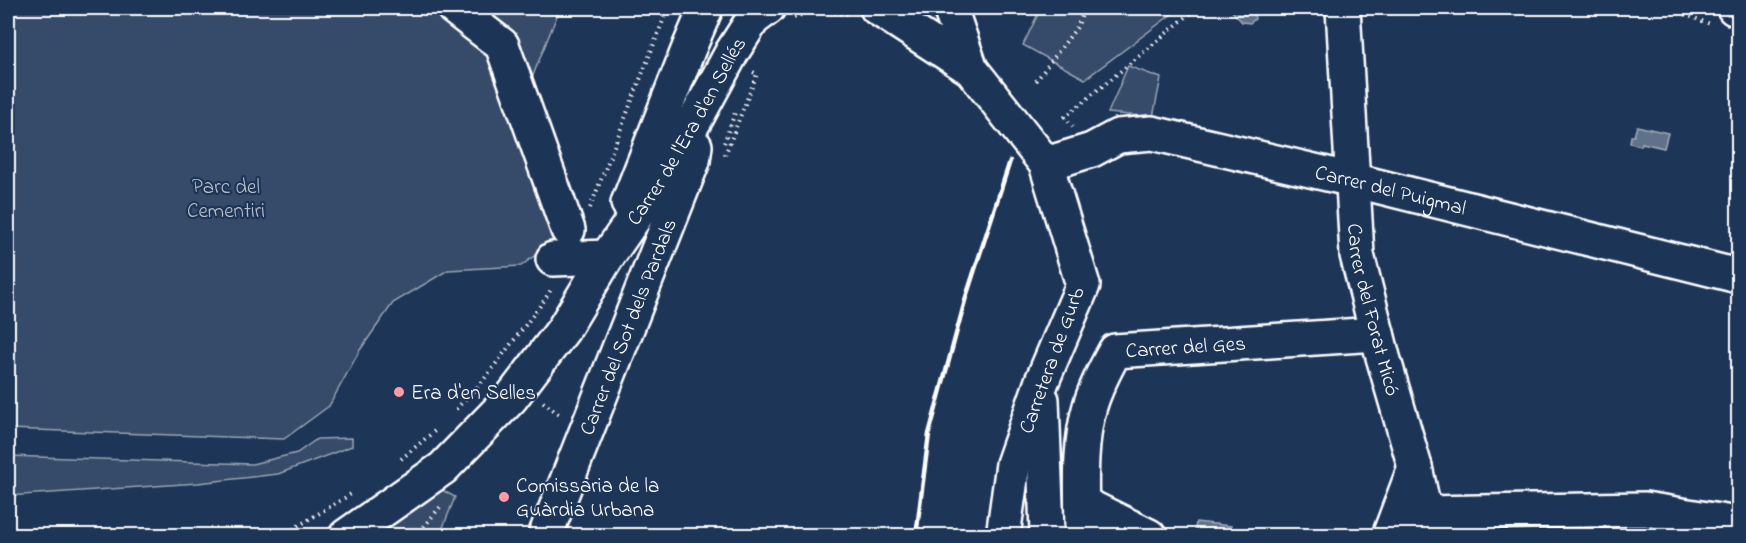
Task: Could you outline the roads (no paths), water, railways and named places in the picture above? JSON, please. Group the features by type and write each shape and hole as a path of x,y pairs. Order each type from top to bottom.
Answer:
{"street":[{"path":"454,8 502,45 570,241 607,257"},
{"name":"Carrer de l'Era d'en Sellés","path":"607,257 706,8"},
{"name":"Carretera de Gurb","path":"950,8 971,69 1046,164 1083,285 1042,381 1013,464 1003,536"},
{"name":"Carrer del Forat Micó","path":"1343,8 1357,255 1415,467 1424,524"},
{"name":"Carrer de l'Era d'en Sellés","path":"346,536 443,468 510,398 563,330 607,257 660,181 753,19 780,13"},
{"name":"Carretera de Gurb","path":"866,13 971,69"},
{"name":"Carrer del Sot dels Pardals","path":"545,536 693,161 698,116"},
{"name":"Carrer del Puigmal","path":"1046,164 1092,150 1118,136 1152,133 1353,180 1738,276"},
{"name":"Carrer del Ges","path":"1082,536 1082,455 1089,407 1100,378 1115,351 1377,334"},
{"path":"1042,381 1050,534"},
{"path":"1389,536 1415,467"},
{"path":"1082,503 1149,536"},
{"path":"1424,524 1645,509 1738,524"}],"railway":[{"path":"916,536 929,434 966,297 1010,161"}],"place":[{"name":"Era d'en Selles","path":"399,392"},
{"name":"Comissaria de la Guàrdia Urbana","path":"504,497"}],"park label":[{"name":"Parc del Cementiri","path":"226,198"}]}
